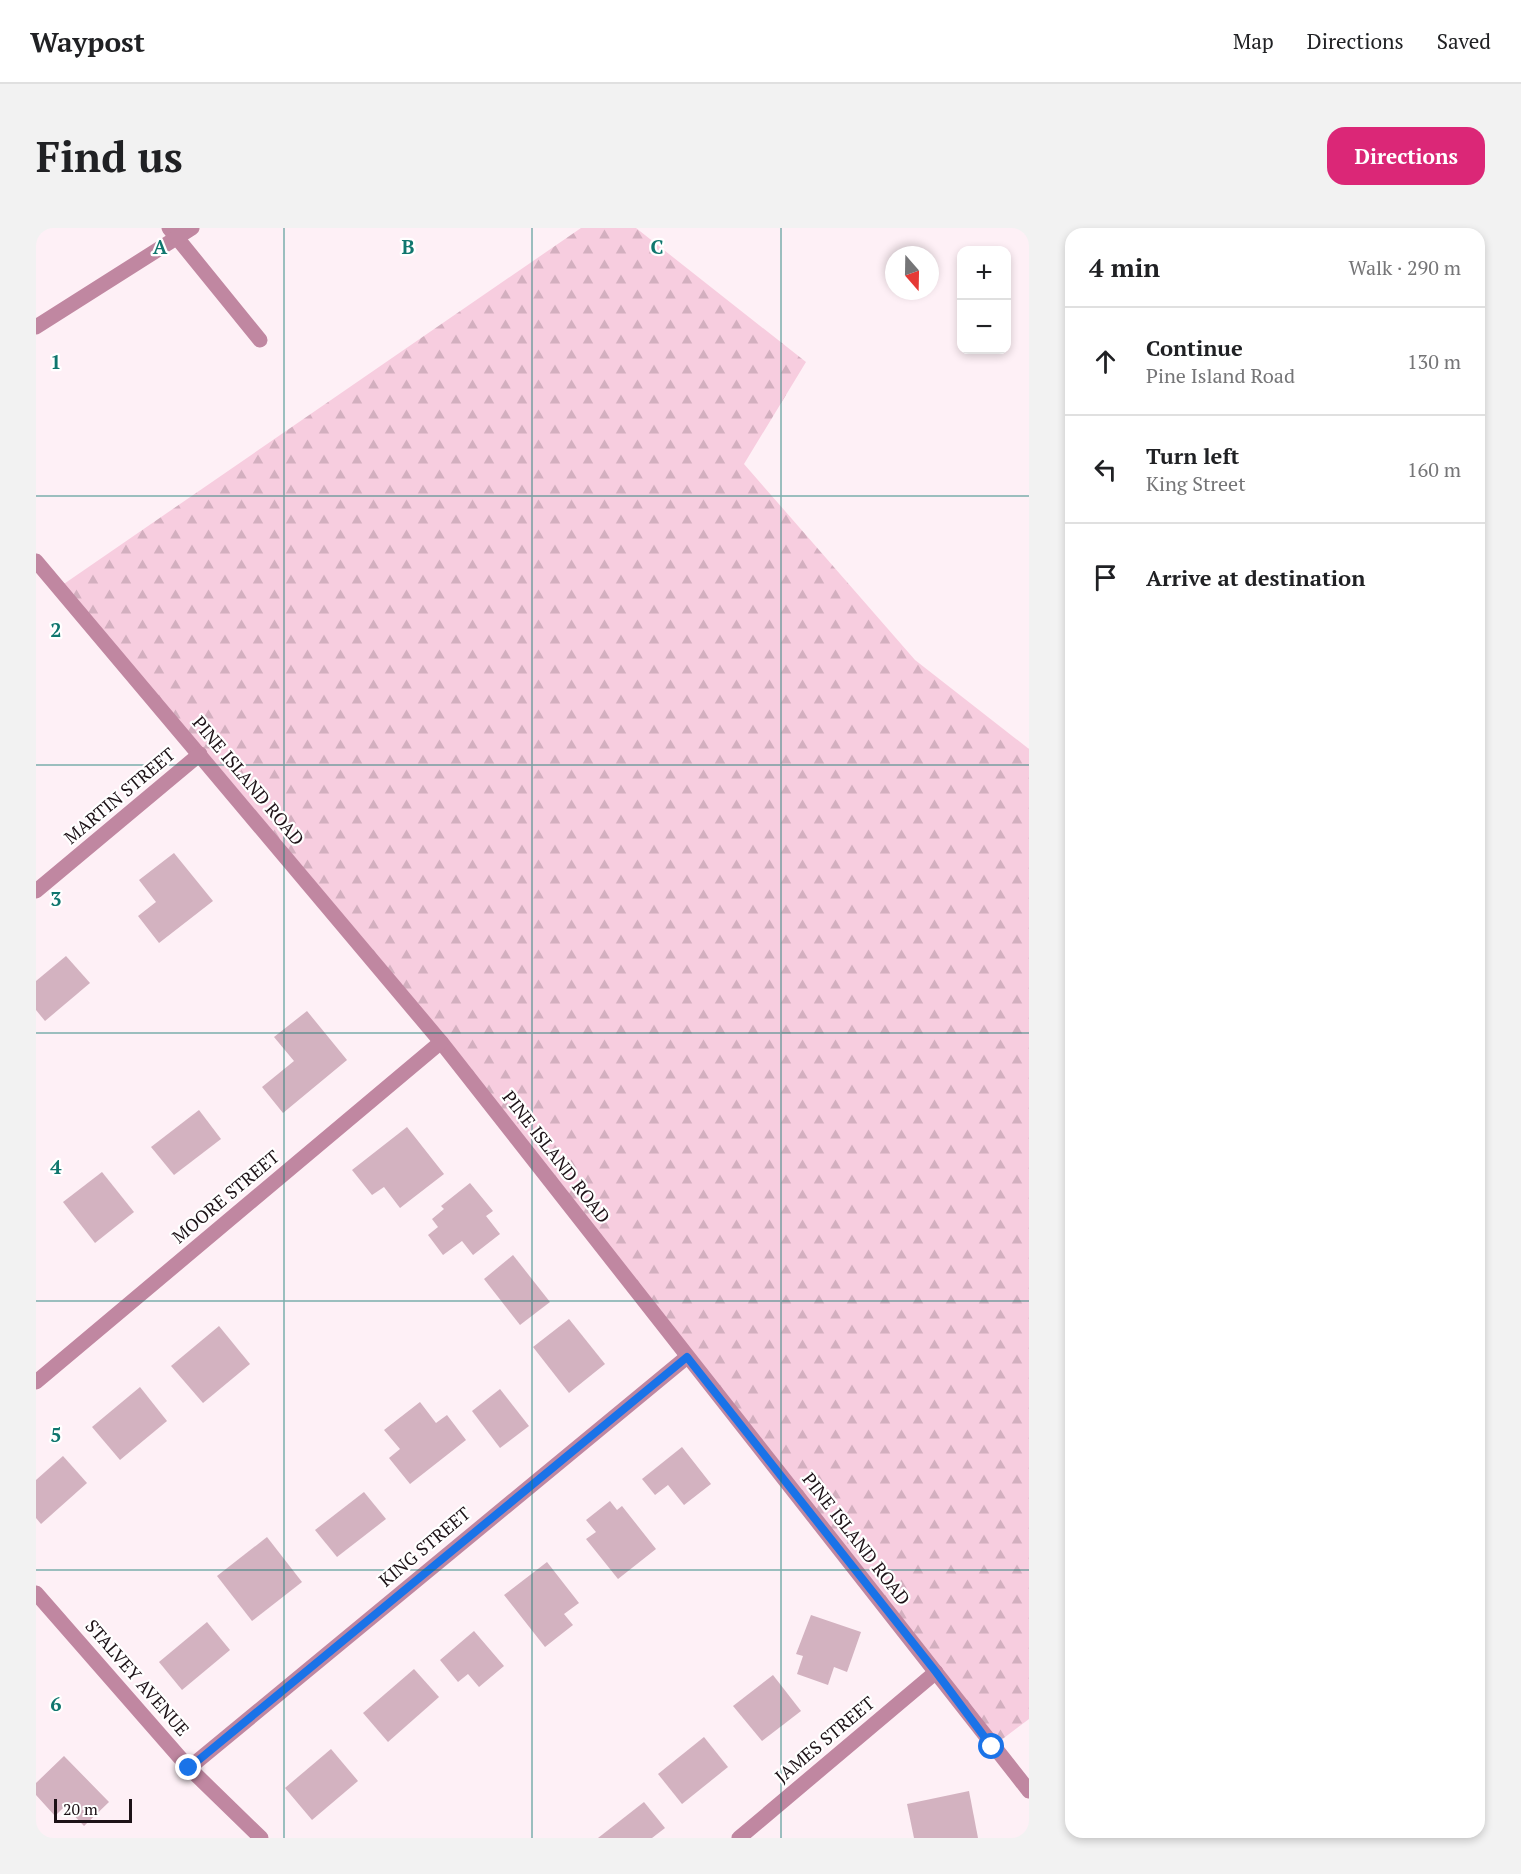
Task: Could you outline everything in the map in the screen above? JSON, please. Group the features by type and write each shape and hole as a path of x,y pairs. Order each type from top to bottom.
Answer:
{"street":[{"path":"36,327 173,233 192,228"},
{"path":"173,233 260,340"},
{"name":"PINE ISLAND ROAD","path":"36,561 441,1042 1029,1791"},
{"name":"MARTIN STREET","path":"36,891 200,754"},
{"name":"MOORE STREET","path":"36,1382 441,1042"},
{"name":"KING STREET","path":"189,1768 687,1357"},
{"name":"STALVEY AVENUE","path":"36,1593 189,1768 261,1838"},
{"name":"JAMES STREET","path":"739,1838 936,1672"}],"green space":[{"path":"581,228 636,228 806,362 744,464 915,660 1029,749 1029,1719 992,1747 441,1042 58,588"}],"building":[{"path":"174,853 213,901 159,943 138,916 156,902 139,880"},
{"path":"66,956 90,983 45,1021 36,1010 36,981"},
{"path":"307,1011 347,1060 283,1113 262,1087 294,1061 274,1037"},
{"path":"199,1110 221,1139 174,1175 151,1147"},
{"path":"407,1127 444,1174 400,1208 384,1187 372,1195 352,1170"},
{"path":"102,1172 134,1212 95,1243 63,1202"},
{"path":"470,1183 493,1211 486,1216 500,1234 473,1255 462,1241 443,1255 428,1235 438,1227 432,1219 444,1209 441,1206"},
{"path":"513,1255 550,1302 520,1325 484,1279"},
{"path":"569,1319 605,1364 569,1393 533,1347"},
{"path":"219,1326 250,1364 203,1403 171,1366"},
{"path":"140,1387 167,1421 120,1460 92,1427"},
{"path":"500,1389 529,1426 500,1448 472,1411"},
{"path":"420,1402 436,1423 447,1415 466,1440 410,1484 389,1458 400,1449 384,1430"},
{"path":"682,1447 711,1484 684,1505 668,1485 655,1495 642,1479"},
{"path":"63,1456 87,1483 41,1524 36,1518 36,1480"},
{"path":"364,1492 386,1519 337,1557 315,1530"},
{"path":"610,1501 617,1510 622,1506 656,1549 618,1579 586,1539 596,1532 586,1520"},
{"path":"267,1537 302,1582 252,1621 217,1576"},
{"path":"547,1562 579,1603 564,1614 573,1625 545,1647 504,1595"},
{"path":"811,1615 861,1632 847,1672 834,1667 828,1685 797,1674 803,1656 796,1654"},
{"path":"207,1622 230,1650 182,1690 159,1662"},
{"path":"474,1631 504,1666 479,1687 468,1674 458,1682 440,1660"},
{"path":"414,1669 439,1697 388,1742 363,1713"},
{"path":"773,1675 801,1711 762,1741 733,1706"},
{"path":"704,1737 728,1767 682,1804 658,1774"},
{"path":"331,1749 358,1781 312,1820 285,1788"},
{"path":"64,1756 109,1802 84,1826 65,1806 55,1816 36,1795 36,1783"},
{"path":"969,1791 978,1838 914,1838 907,1804"},
{"path":"644,1802 665,1828 652,1838 598,1838"}],"route":[{"path":"189,1768 687,1357 936,1672 992,1747"}]}
